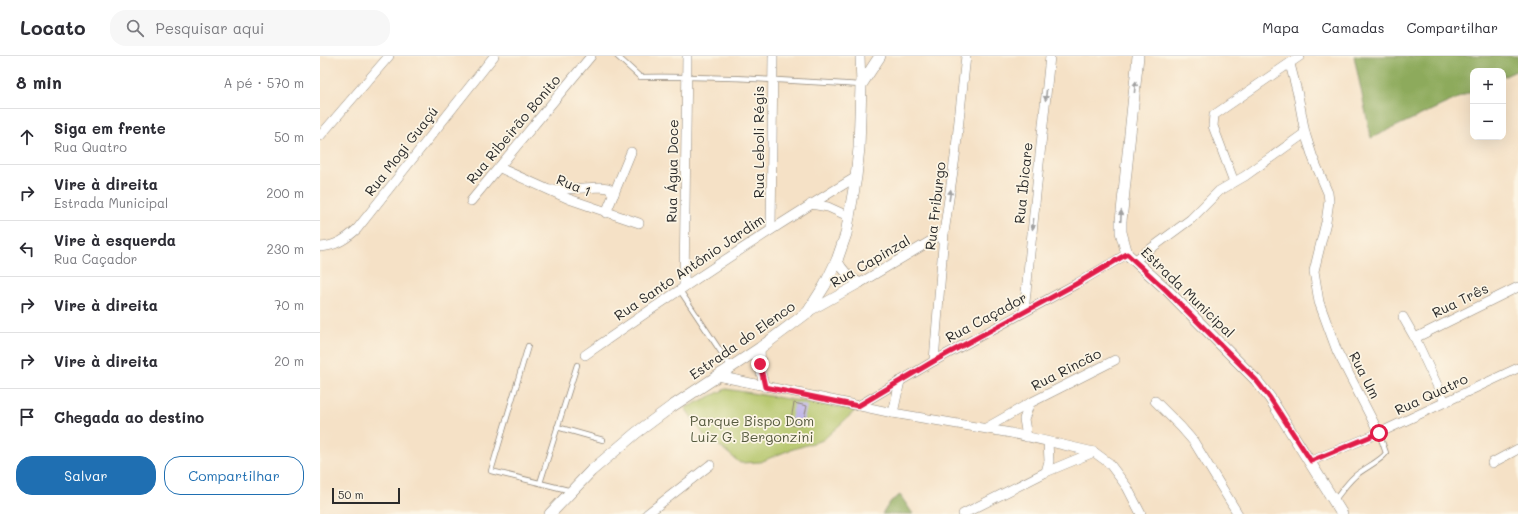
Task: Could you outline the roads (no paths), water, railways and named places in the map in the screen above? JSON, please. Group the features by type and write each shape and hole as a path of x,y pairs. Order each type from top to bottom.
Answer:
{"street":[{"path":"320,136 388,56"},
{"name":"Rua Mogi Guaçú","path":"320,248 328,247 344,241 358,229 494,56"},
{"name":"Rua Ribeirão Bonito","path":"471,202 591,56"},
{"name":"Rua Água Doce","path":"681,288 687,56"},
{"name":"Rua Leboli Régis","path":"771,229 773,56"},
{"name":"Estrada do Elenco","path":"554,512 591,471 636,433 671,407 760,348 808,312 825,285 837,260 850,217 859,148 861,85 860,56"},
{"path":"861,85 880,56"},
{"name":"Rua Friburgo","path":"934,361 944,233 955,157 966,56"},
{"name":"Rua Ibicare","path":"1024,312 1050,56"},
{"name":"Estrada Municipal","path":"1138,56 1121,221 1121,232 1131,257 1256,380 1270,398 1311,461 1342,514"},
{"path":"1234,182 1213,126 1214,115 1300,56"},
{"name":"Rua Um","path":"1290,64 1298,95 1305,133 1313,158 1328,193 1328,208 1314,272 1314,280 1319,302 1337,351 1379,433"},
{"name":"Rua Caçador","path":"858,406 934,361 1076,284 1131,257 1191,219 1219,191 1245,176 1305,133"},
{"path":"606,213 631,152"},
{"name":"Rua 1","path":"500,168 569,199 606,213 639,223"},
{"name":"Rua Santo Antônio Jardim","path":"585,355 681,288 771,229 856,177"},
{"path":"548,190 600,187 608,188 614,194"},
{"path":"811,204 828,207 850,217"},
{"name":"Rua Capinzal","path":"808,312 860,284 944,233"},
{"path":"837,260 844,272 860,284"},
{"name":"Rua Três","path":"1415,338 1518,287"},
{"path":"1403,317 1415,338 1445,402"},
{"path":"760,348 761,373 765,387"},
{"name":"Rua Rincão","path":"986,428 1030,403 1115,360"},
{"name":"Rua Quatro","path":"1311,461 1379,433 1518,368"},
{"path":"718,376 893,413 945,423 986,428 1094,452 1109,463 1114,469 1127,487 1141,514"},
{"path":"893,413 900,381"},
{"path":"1155,401 1194,442 1238,514"},
{"name":"Rua Rincão","path":"1027,437 1024,420 1030,403"},
{"path":"1046,472 1049,461 1048,442"},
{"path":"1492,463 1518,449"},
{"path":"963,514 1046,472 1094,452"},
{"path":"648,514 710,465"}],"lane":[{"path":"617,56 640,77 687,76 772,79 861,85"},
{"path":"681,288 731,367"},
{"path":"528,346 490,471 572,491"},
{"path":"540,483 577,365"},
{"path":"558,427 603,440"},
{"path":"1334,500 1354,477 1366,467 1383,457 1386,453 1379,433"}],"park label":[{"name":"Parque Bispo Dom Luiz G. Bergonzini","path":"752,428"}]}
